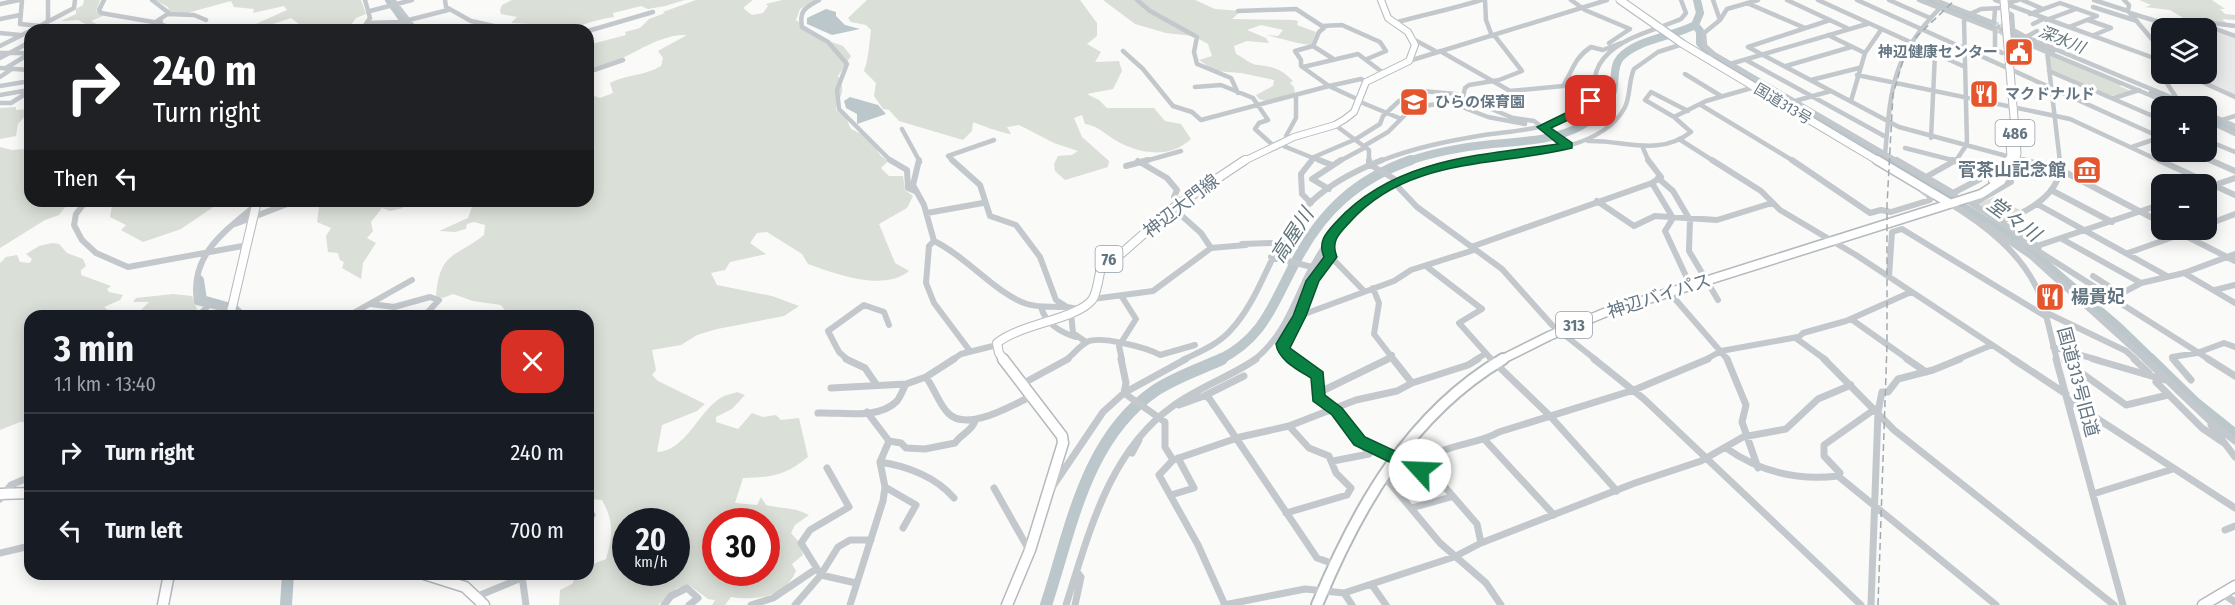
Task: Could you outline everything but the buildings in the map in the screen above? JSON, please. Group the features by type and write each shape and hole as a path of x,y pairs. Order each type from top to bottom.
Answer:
{"highway":[{"name":"国道313号","path":"1620,0 1660,29 1682,43 1711,56 1755,87 1831,132 1954,199"},
{"name":"486","path":"1954,199 1977,195 2003,175 2014,158 2000,4"},
{"name":"神辺バイパス","path":"1317,605 1352,526 1381,478 1419,429 1446,401 1495,363 1559,331 1669,292 1831,242 1954,199"}],"main road":[{"path":"1366,82 1382,72 1409,61 1415,45 1413,39 1388,18 1381,0"},
{"name":"神辺大門線","path":"1093,299 1102,263 1127,249 1173,208 1238,165 1281,145 1335,125 1354,112 1366,82"},
{"path":"232,310 257,207"},
{"path":"1007,605 1030,550 1050,489 1062,450 1062,436 999,353 997,345 999,340 1015,331 1050,321 1093,299"},
{"path":"1,496 24,494"},
{"path":"163,605 168,580"},
{"path":"446,580 460,584 481,601"},
{"path":"2203,605 2235,586"}],"street":[{"path":"0,4 21,0 20,24 24,24"},
{"path":"48,0 48,20 51,20"},
{"path":"44,24 74,8 75,0"},
{"path":"104,0 99,10 101,13 158,24"},
{"path":"152,0 167,9 167,14"},
{"path":"365,0 370,11 369,23 408,20 448,10 471,21 485,24"},
{"path":"370,11 395,2 412,0"},
{"path":"445,0 448,10"},
{"path":"819,0 803,9 800,22 802,27 828,42 847,64 837,90 839,109 892,162 907,170 908,188 915,191"},
{"path":"1137,0 1153,15 1174,23 1197,37 1194,52 1197,63 1231,78 1238,93"},
{"path":"1394,22 1426,14 1438,14 1481,0"},
{"path":"1463,96 1465,88 1469,85 1492,81 1522,71 1493,35 1486,20 1485,0"},
{"path":"1570,0 1584,7 1585,10 1630,29 1598,49"},
{"path":"1409,61 1607,0"},
{"path":"1413,39 1510,91 1563,86 1570,65 1578,55 1591,47 1604,50 1660,29 1684,16 1686,13 1681,0"},
{"path":"1713,0 1720,20"},
{"path":"1711,56 1705,46 1704,37 1707,30 1724,17 1727,9 1758,0"},
{"path":"1787,0 1849,29"},
{"path":"1818,0 1965,67"},
{"path":"1857,0 2151,132"},
{"path":"1889,0 1930,18"},
{"path":"1919,0 1942,6 1995,30 1995,50 2005,54 2016,54 2013,38 2154,96"},
{"path":"1935,0 1942,6"},
{"path":"1885,155 1891,82 1900,57 1919,28 1949,0"},
{"path":"1926,177 1956,161 1966,146 1964,20 1981,9 2020,0 2043,9"},
{"path":"2094,0 2151,19"},
{"path":"2124,0 2129,4 2129,12 2151,38"},
{"path":"395,2 411,24"},
{"path":"1747,3 1805,28"},
{"path":"2030,14 2060,3 2097,16 2068,27"},
{"path":"1968,17 1994,23 2000,4"},
{"path":"2000,4 2044,20 2094,34 2151,57"},
{"path":"2000,4 2012,15 2013,30 2168,96"},
{"path":"2093,7 2137,21"},
{"path":"2033,24 2077,8"},
{"path":"1238,11 1296,9 1325,27"},
{"path":"594,29 653,12"},
{"path":"162,24 157,21 167,14 194,15 206,20"},
{"path":"0,19 20,15"},
{"path":"1830,20 1748,46 1887,122 1931,138 2061,170 2151,217"},
{"path":"2087,20 2111,28 2094,34"},
{"path":"1730,64 1868,23"},
{"path":"2217,24 2235,26"},
{"path":"1313,46 1319,32 1325,27 1342,25 1380,42 1386,51 1367,58"},
{"path":"1851,101 1865,53 1881,30"},
{"path":"2217,30 2235,36"},
{"path":"2026,37 2037,31"},
{"path":"2,34 22,35"},
{"path":"0,46 22,35"},
{"path":"1828,35 1865,53"},
{"path":"1781,36 1798,44"},
{"path":"1584,141 1607,128 1625,109 1630,98 1634,69 1658,52 1682,43"},
{"path":"1050,489 1103,412 1124,393 1205,349 1227,334 1243,315 1272,257 1311,203 1329,189 1370,164 1436,143 1544,128 1577,112 1591,101 1596,92 1599,66 1611,52 1624,44"},
{"path":"0,58 24,45"},
{"path":"1332,58 1313,46 1295,51 1304,67 1329,86 1399,118"},
{"path":"1786,66 1851,47"},
{"path":"1124,51 1143,69 1173,106 1192,112 1201,120 1329,86 1361,79 1366,82"},
{"path":"2000,221 2037,204 2051,190 2061,170 2047,51"},
{"path":"0,53 24,53"},
{"path":"1304,67 1332,58 1358,54 1367,58 1382,72"},
{"path":"1931,138 1935,54"},
{"name":"国道313号旧道","path":"1711,56 1730,64 1926,177 2011,250 2030,273 2044,314 2123,605"},
{"path":"0,77 24,57"},
{"path":"594,70 623,60"},
{"path":"1746,60 1886,137"},
{"path":"0,68 24,70"},
{"path":"1811,80 1859,68"},
{"path":"2049,71 2151,115"},
{"path":"1685,74 1721,96"},
{"path":"1857,75 2055,115 2078,122 2190,174"},
{"path":"0,86 24,82"},
{"path":"2207,84 2235,97"},
{"path":"1195,87 1221,85 1253,98 1268,120 1259,123 1255,129 1281,145 1332,165"},
{"path":"1674,117 1721,96 1755,87"},
{"path":"2114,98 2139,89"},
{"path":"0,95 24,91"},
{"path":"1311,203 1302,194 1301,174 1314,157 1356,139 1380,124 1386,114 1409,96 1422,91 1445,91 1463,96 1516,119 1534,121 1568,145"},
{"path":"1488,117 1492,109 1512,97 1510,91"},
{"path":"1795,101 1831,91"},
{"path":"1066,605 1114,470 1139,437 1170,408 1240,369 1267,349 1283,326 1319,251 1354,210 1396,180 1427,169 1462,161 1604,139 1643,148 1662,147 1691,132 1674,117 1645,100 1651,92 1688,111"},
{"path":"0,103 11,103 24,94"},
{"path":"1281,145 1296,118 1296,96"},
{"path":"1409,96 1426,104"},
{"path":"1329,189 1312,179 1388,132 1399,118 1412,108 1448,102 1463,96"},
{"path":"1448,102 1488,117 1525,124"},
{"path":"1701,105 1822,178 1836,191 1870,213 1881,210 1891,212 1930,200 1929,195 1838,139 1831,132"},
{"path":"2222,120 2235,116"},
{"path":"2217,118 2235,126"},
{"path":"1335,125 1370,152 1370,164"},
{"path":"2217,125 2235,134"},
{"path":"902,129 911,148 919,157 920,162 913,173 912,185 927,213 934,241"},
{"path":"1679,139 1761,191 1772,203 1992,345 2066,397 2235,507"},
{"path":"994,140 948,156 964,166 979,183 983,203 993,219 1016,225 1034,246 1048,276 1054,297 1073,309"},
{"path":"2132,147 2151,140"},
{"path":"2217,145 2235,152"},
{"path":"1299,316 1318,311 1394,281 1411,270 1652,183 1661,177 1646,158 1643,148"},
{"path":"1905,148 1956,161"},
{"path":"1126,166 1137,161 1181,151"},
{"path":"1137,161 1167,178 1177,190 1174,197 1182,202"},
{"path":"2215,162 2235,171"},
{"path":"1370,164 1396,180 1399,188 1425,214 1502,269 1559,331 1634,390 1861,605"},
{"path":"1954,199 1989,174 2003,175 2011,182 2006,187 1972,203 2037,246 2067,271"},
{"path":"1658,177 1673,191 1690,220 1689,251 1718,300"},
{"path":"2217,184 2235,178"},
{"path":"1652,183 1673,219"},
{"path":"2217,186 2235,195"},
{"path":"2051,190 2112,222"},
{"path":"1597,201 1634,226 1655,216 1673,219 1717,220 1772,203"},
{"path":"927,213 983,203"},
{"path":"2037,204 2082,231 2128,253 2167,276"},
{"path":"81,207 76,214 74,229 96,253 110,261 134,267 248,245"},
{"path":"238,224 253,207"},
{"path":"223,310 197,302 194,293 199,262 219,237 238,224 279,207"},
{"path":"2037,246 2151,207"},
{"path":"1173,208 1201,233 1211,248"},
{"path":"2217,221 2235,214"},
{"path":"1673,219 1665,231 1686,276"},
{"path":"1983,225 1993,228 2014,243 2097,315 2211,422 2235,441"},
{"path":"1888,277 1891,273 1892,232 1902,229 2044,314 2126,351 2149,373"},
{"path":"1267,349 1283,344 1299,316 1312,281 1329,255 1329,237"},
{"path":"2062,239 2141,283"},
{"path":"2128,253 2164,240"},
{"path":"2193,240 2235,261"},
{"path":"934,241 963,255 1023,302 1041,307 1073,309"},
{"path":"934,241 929,246 926,283 934,303 970,351"},
{"path":"2014,243 2024,242 2235,376"},
{"path":"1093,299 1122,297 1153,291 1193,259 1211,248 1267,244 1272,257"},
{"path":"2113,298 2141,283 2184,273 2235,254"},
{"path":"1272,257 1311,267 1329,255"},
{"path":"1329,255 1364,291"},
{"path":"1426,266 1482,309 1459,323 1485,354 1551,417 1617,490"},
{"path":"2184,273 2235,303"},
{"path":"2093,276 2121,294"},
{"path":"358,310 412,280"},
{"path":"2215,290 2235,285"},
{"path":"1373,288 1379,303 1374,334 1412,383"},
{"path":"1669,292 1732,366 1746,405 1742,422 1758,468"},
{"path":"1420,470 1428,458 1455,446 1485,440 1499,432 1634,390 1657,378 1699,364 1721,351 1798,337 1851,319 1911,292"},
{"path":"371,304 391,308 430,297 439,300 430,310"},
{"path":"1122,297 1136,319 1120,344 1126,383 1124,393"},
{"path":"876,384 868,370 838,351 828,331 864,305 884,312 889,325"},
{"path":"204,310 208,306"},
{"path":"1041,307 1041,311 1050,321 1066,334 1086,342"},
{"path":"1073,309 1071,326 1076,337"},
{"path":"1851,319 1926,372"},
{"path":"1798,337 1801,342 1833,365 1894,430 2114,605"},
{"path":"1022,384 1068,359 1086,342 1098,340 1149,348 1160,355 1195,345"},
{"path":"2191,380 2172,357 2197,353 2224,343 2235,347"},
{"path":"1283,344 1285,352 1318,376 1316,394"},
{"path":"831,388 906,384 926,377 951,359 970,351 997,345"},
{"path":"1871,605 1876,508 1876,411 1882,392 1888,392 1898,379 1926,372 1992,345"},
{"path":"2053,347 2166,380"},
{"path":"1485,354 1468,365 1412,383 1397,391 1356,400 1289,426 1236,439 1175,459 1159,475 1224,605 1305,589 1344,593 1454,557 1481,543 1707,458 1746,437 1786,429 1818,399 1851,385"},
{"path":"1316,394 1350,375 1383,363 1392,355"},
{"path":"2081,355 2065,361 2126,405 2168,395"},
{"path":"1170,408 1204,396 1244,376"},
{"path":"926,377 951,416 962,421 975,421 1032,396"},
{"path":"2156,382 2202,428 2224,443"},
{"path":"818,413 867,412 896,401 906,384"},
{"path":"1124,393 1160,417 1166,426 1165,447 1194,488 1171,495"},
{"path":"1316,394 1332,409 1369,454 1333,461"},
{"path":"1204,396 1209,398 1317,558 1334,564"},
{"path":"1838,476 1840,473 1824,456 1824,445 1876,411"},
{"path":"867,412 888,441 901,443 906,448 938,447 955,443 960,435 973,428 975,421"},
{"path":"2211,422 2235,457"},
{"path":"1286,513 1347,495 1351,488 1336,472 1329,456 1309,448 1289,426"},
{"path":"1132,453 1139,437"},
{"path":"1485,440 1554,515"},
{"path":"850,605 885,487 880,462 888,441"},
{"path":"1359,441 1438,479 1476,524 1481,543"},
{"path":"1726,448 1741,460 1758,468 1813,480 1838,476 1996,605"},
{"path":"880,462 930,479 950,491 954,498"},
{"path":"827,468 849,507 815,526 804,536 801,543 818,572 856,583"},
{"path":"2093,494 2174,469"},
{"path":"1381,478 1389,482 1454,557 1485,583 1501,605"},
{"path":"1,496 10,485 24,479"},
{"path":"885,487 916,505 903,528"},
{"path":"994,488 1030,550"},
{"path":"1412,508 1451,497"},
{"path":"2225,530 2235,526"},
{"path":"795,605 839,545 853,538 871,540"},
{"path":"0,553 24,547"},
{"path":"751,605 773,598 818,572"},
{"path":"1075,605 1081,577 1078,573"},
{"path":"481,601 517,580"},
{"path":"525,580 526,605"},
{"path":"1372,585 1386,605"},
{"path":"664,605 671,596 687,588 698,598 689,605"},
{"path":"1344,593 1352,605"},
{"path":"2223,594 2235,602"}],"shaded area":[{"path":"84,0 100,0 96,11 103,16 91,21 96,24 86,24 78,20 61,21 76,14 76,9 83,5"},
{"path":"155,0 361,0 366,14 356,18 352,24 299,24 291,18 273,24 256,24 287,10 284,6 253,13 254,9 234,7 231,1 187,13 170,13 168,7"},
{"path":"512,0 685,0 648,9 641,6 613,13 614,17 586,24 511,23 517,17 501,14 502,5"},
{"path":"696,0 753,0 743,8 752,15 763,13 768,6 766,4 782,0 816,0 800,9 796,20 820,38 843,46 851,56 838,76 842,90 841,97 836,103 836,110 845,116 851,129 870,138 880,155 888,161 881,168 889,176 903,176 905,190 913,196 907,208 879,224 895,263 909,271 886,280 873,281 845,276 808,264 802,254 767,232 757,233 750,243 766,254 730,262 725,270 711,273 717,285 772,296 799,306 784,316 717,329 697,335 681,345 652,350 656,370 652,375 658,381 705,404 697,411 662,425 657,452 675,446 712,405 721,398 737,392 745,395 732,409 716,417 716,422 738,429 752,413 763,417 776,415 781,420 799,418 808,457 785,472 743,478 735,503 757,505 761,497 766,505 793,509 809,515 795,525 791,533 798,541 803,555 792,564 796,571 785,587 769,595 750,598 731,597 725,605 712,605 715,600 708,599 690,586 690,508 612,508 612,586 685,586 677,588 658,605 559,605 560,590 572,584 574,580 594,580 594,564 606,559 611,536 609,515 602,500 594,499 594,310 505,310 501,305 473,301 453,294 443,298 436,296 441,270 451,257 484,235 485,225 474,222 467,224 466,229 455,232 439,231 468,218 472,207 594,207 594,96 600,98 613,93 610,83 649,72 661,66 663,58 658,51 687,35 661,39 614,62 594,67 594,43 626,35 625,32 640,28 649,19"},
{"path":"867,0 1080,0 1097,23 1097,36 1087,44 1101,52 1095,62 1119,61 1122,71 1113,89 1087,94 1099,100 1107,108 1154,108 1165,121 1181,124 1191,139 1172,150 1150,152 1139,150 1118,142 1095,127 1085,124 1082,115 1074,118 1082,137 1109,161 1108,167 1065,180 1055,171 1054,164 1058,156 1072,155 1078,151 1054,143 1019,125 1007,127 1011,134 973,122 972,131 963,140 899,121 889,110 883,109 874,96 876,83 864,71 871,30 866,25 851,22 848,18"},
{"path":"1103,0 1195,0 1215,9 1241,11 1232,19 1293,20 1298,21 1297,25 1316,32 1311,45 1266,35 1278,36 1283,30 1261,25 1247,30 1266,38 1269,43 1247,41 1234,46 1236,54 1255,65 1277,69 1293,81 1290,83 1294,87 1295,94 1270,102 1259,99 1256,95 1273,86 1274,80 1241,73 1215,71 1199,60 1212,56 1208,44 1193,36 1166,33 1135,24"},
{"path":"2139,0 2212,0 2225,9 2220,9 2225,14 2235,15 2235,20 2222,19 2229,26 2217,25 2217,18 2183,18 2170,10 2145,7 2151,5"},
{"path":"826,9 836,12 836,16 845,25 860,29 832,35 807,24 807,18"},
{"path":"2217,30 2235,36 2235,96 2203,84 2217,84"},
{"path":"2048,53 2125,84 2119,86 2131,91 2111,96 2051,70"},
{"path":"850,97 878,105 886,114 857,124 857,114 846,108 844,101"},
{"path":"16,107 16,110 24,109 24,117 18,124 16,136 0,139 0,108"},
{"path":"0,147 12,150 24,149 24,207 65,207 59,215 45,220 0,248"},
{"path":"1994,197 2022,211 1998,217 1977,204"},
{"path":"112,207 213,207 181,229 143,242 121,230 126,225 110,217"},
{"path":"319,207 403,207 390,211 382,208 371,222 373,231 367,238 376,243 363,263 361,279 342,268 344,262 340,260 338,253 328,252 326,236 331,228 317,222"},
{"path":"59,244 67,253 83,259 86,266 81,270 81,275 111,286 107,289 109,292 123,295 120,300 104,307 108,310 24,310 24,422 0,430 0,263 6,257 17,255 20,262 30,263 32,259 26,254 39,246"},
{"path":"173,294 192,296 197,309 141,310 149,302 133,302 136,298"}],"waterway":[{"path":"389,0 406,24"},
{"name":"高屋川","path":"1695,25 1700,13 1697,0"},
{"name":"深水川","path":"1927,0 2052,50"},
{"name":"高屋川","path":"1407,162 1459,148 1559,135 1581,126 1598,114 1607,104 1613,92 1616,67 1620,58 1645,42 1695,25"},
{"name":"堂々川","path":"1695,25 1700,31 1700,43 1713,57 1888,162"},
{"name":"深水川","path":"2153,92 2162,96"},
{"name":"深水川","path":"2217,121 2235,129"},
{"name":"高屋川","path":"1407,162 1411,160"},
{"name":"堂々川","path":"1886,160 2023,245 2119,328 2152,360"},
{"name":"高屋川","path":"1219,360 1235,351 1258,330 1274,305 1306,243 1330,212 1358,187 1407,162"},
{"path":"199,280 202,300 235,310"},
{"name":"高屋川","path":"1046,605 1084,487 1112,433 1132,410 1156,390 1222,359"},
{"name":"堂々川","path":"2150,359 2195,403 2235,435"},
{"path":"286,605 288,580"}],"tunnel":[{"path":"1994,23 2013,30"},
{"path":"1995,30 2013,38"}],"railway":[{"path":"1878,605 1887,345 1887,205 1893,94 1904,57 1917,36 1955,0"}],"place":[{"name":"神辺健康センター","path":"2019,52"},
{"name":"マクドナルド","path":"1984,94"},
{"name":"ひらの保育園","path":"1414,102"},
{"name":"菅茶山記念館","path":"2087,170"},
{"name":"楊貴妃","path":"2050,297"}],"route":[{"path":"1420,470 1359,441 1337,411 1316,394 1320,379 1318,376 1283,349 1283,344 1299,316 1312,281 1330,257 1328,254 1329,237 1354,210 1396,180 1427,169 1462,161 1568,146 1543,127 1577,112 1591,101"}]}
